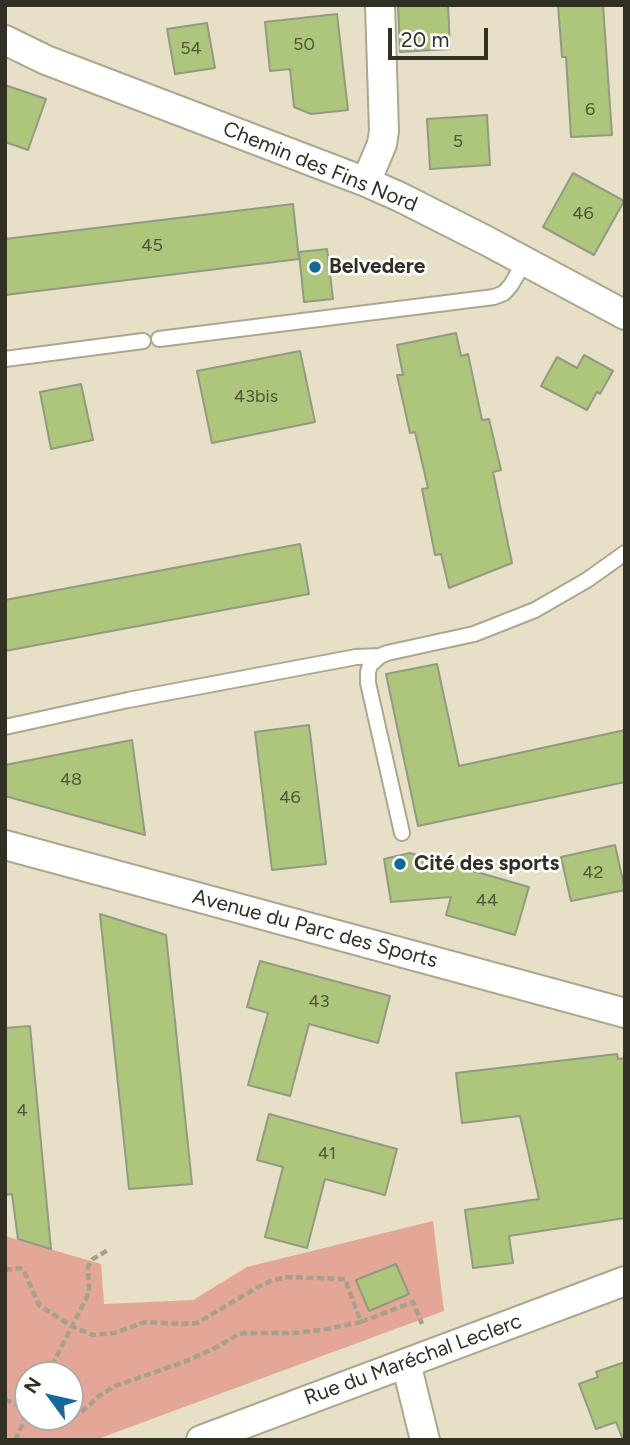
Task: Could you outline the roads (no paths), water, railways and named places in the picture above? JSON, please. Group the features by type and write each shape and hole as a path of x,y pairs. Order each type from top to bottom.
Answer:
{"street":[{"path":"366,182 382,144 384,131 380,5"},
{"name":"Chemin des Fins Nord","path":"5,40 46,61 400,197 625,315"},
{"name":"Avenue du Parc des Sports","path":"5,845 625,1013"},
{"name":"Rue du Maréchal Leclerc","path":"201,1440 625,1281"},
{"path":"406,1363 425,1440"}],"lane":[{"path":"159,340 494,297 504,293 511,285 525,261"},
{"path":"5,359 143,341"},
{"path":"402,833 368,683 370,664 387,653 474,634 536,610 570,591 625,553"},
{"path":"5,727 356,657 380,656"}],"place":[{"name":"Belvedere","path":"315,267"},
{"name":"Cité des sports","path":"400,864"}]}
